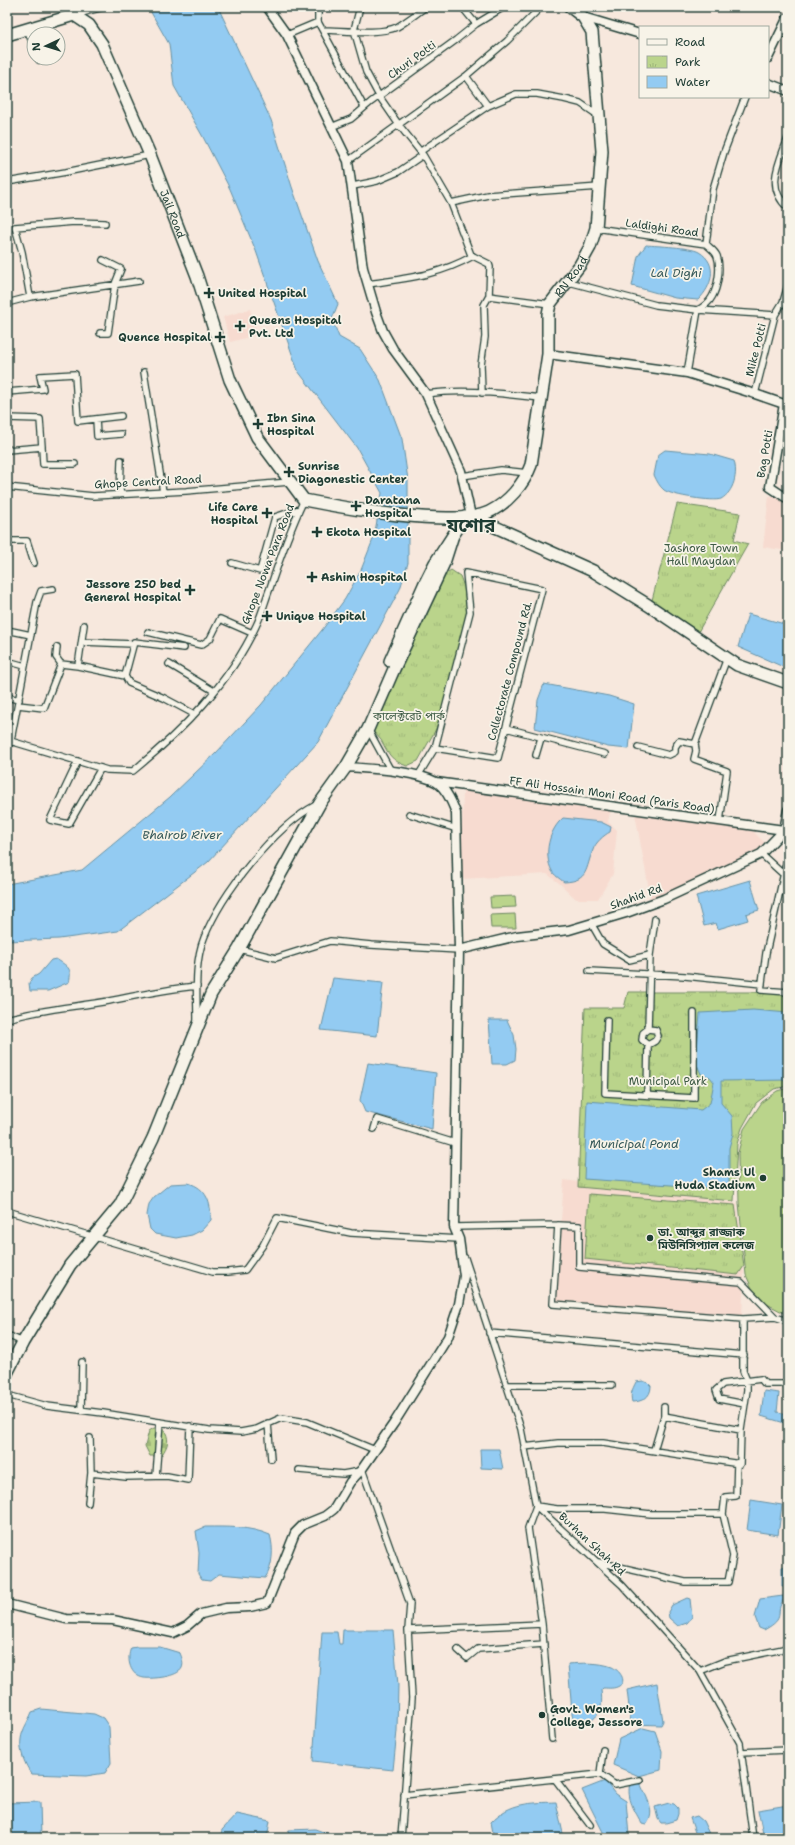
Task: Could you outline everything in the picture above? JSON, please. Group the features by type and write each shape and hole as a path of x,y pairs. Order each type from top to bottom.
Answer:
{"highway":[{"name":"RN Road","path":"468,517 488,512 506,499 519,487 528,473 531,465 548,354 548,314 550,304 569,282 590,246 596,228 601,187 602,151 592,32 583,17 570,7"},
{"path":"34,26 72,11"},
{"name":"Jail Road","path":"72,11 89,25 102,44 150,155 197,276 230,380 257,437 290,482 301,505"},
{"path":"7,35 26,29"},
{"path":"301,505 418,516 468,517 593,571 648,605 742,668 788,683"},
{"path":"354,754 374,696 435,562 468,517"},
{"path":"7,1373 23,1342 70,1265 120,1206 154,1138 211,994 239,949 320,803 346,767 368,729 394,669 444,563 452,538"}],"street":[{"path":"72,11 104,7"},
{"path":"266,7 287,35 348,162 353,186 363,268 376,312 390,343 426,394 462,476 468,517"},
{"path":"318,7 318,22 364,107"},
{"path":"360,7 354,30 366,72 379,96 399,125 422,153 451,203 469,252 473,256 489,264 489,296 484,305 485,337 481,365 482,393"},
{"path":"323,30 375,31 397,27 426,7"},
{"path":"462,7 476,24"},
{"name":"Churi Potti","path":"331,127 351,118 476,24 504,7"},
{"path":"348,162 466,76 507,41 541,7"},
{"path":"583,17 639,34"},
{"path":"769,56 788,17"},
{"path":"287,35 318,22"},
{"path":"466,76 488,106"},
{"path":"769,83 788,91"},
{"path":"353,186 377,181 398,172 488,106 516,94 537,94 580,104 600,116"},
{"path":"706,244 713,189 724,152 745,98"},
{"path":"788,138 776,173 775,189 780,201 788,208"},
{"path":"7,182 150,155"},
{"path":"451,203 488,195 601,187"},
{"path":"30,297 22,252 15,227 74,222 105,223"},
{"name":"Laldighi Road","path":"596,228 706,244 717,256 717,279 712,298 698,310"},
{"path":"368,284 434,274 457,265 473,256"},
{"path":"100,333 108,333 115,284 121,269 103,260"},
{"path":"7,303 30,297 139,280"},
{"path":"569,282 656,305 698,310 687,373"},
{"path":"775,316 785,303 788,285"},
{"path":"489,296 550,304"},
{"name":"Mike Potti","path":"698,310 775,316 755,394"},
{"path":"548,354 687,373 786,404"},
{"path":"144,372 163,492"},
{"path":"7,392 43,389 40,376 75,374 78,421 121,416"},
{"path":"426,394 447,391 541,398"},
{"name":"Bag Potti","path":"786,404 770,487 788,499"},
{"path":"7,418 40,419 43,464 75,464"},
{"path":"96,419 97,436 121,434"},
{"path":"7,450 42,447"},
{"path":"120,495 121,460"},
{"path":"462,476 501,470 528,473"},
{"name":"Ghope Central Road","path":"7,487 93,496 290,482"},
{"path":"232,563 260,571 275,517 301,505"},
{"name":"Ghope Nowa Para Road","path":"9,740 107,770 133,771 178,731 214,691 235,664 257,625 283,548 301,505"},
{"path":"7,541 27,541 34,563"},
{"name":"Collectorate Compound Rd.","path":"418,776 435,748 470,612 466,573 542,589 498,758 435,748"},
{"path":"7,749 26,666 31,634 41,590 54,589"},
{"path":"148,632 201,645 210,639 220,619 252,633"},
{"path":"78,666 83,642 84,625"},
{"path":"7,630 31,634"},
{"path":"83,642 133,644 134,642 184,648"},
{"path":"133,644 125,676 129,683 164,698 194,714"},
{"path":"56,647 56,657 61,664 125,676"},
{"path":"720,821 727,771 694,759 696,751 695,744 727,658"},
{"path":"7,661 26,666"},
{"path":"7,697 18,702 44,708 61,664"},
{"path":"169,664 214,691"},
{"path":"506,728 605,754"},
{"path":"368,729 391,771"},
{"path":"536,755 541,738"},
{"path":"638,746 669,755 675,752 675,747 679,741 695,744"},
{"path":"78,761 50,820 69,824 101,768"},
{"name":"FF Ali Hossain Moni Road (Paris Road)","path":"346,767 391,771 418,776 436,782 786,830"},
{"path":"436,782 452,801 457,829 458,950 454,1226 521,1429 536,1506 528,1528 542,1624 552,1739"},
{"path":"197,1027 198,964 204,939 226,898 244,870 293,820 320,803"},
{"path":"786,830 788,810"},
{"path":"408,814 457,829"},
{"name":"Shahid Rd","path":"458,950 517,936 569,930 664,899 761,854 786,830"},
{"path":"761,854 784,875"},
{"path":"788,855 766,953 761,990 788,992"},
{"path":"780,891 788,893"},
{"path":"648,1029 650,955 655,919"},
{"path":"591,923 603,944 628,960 650,955"},
{"path":"239,949 276,958 330,941 458,950"},
{"path":"589,972 685,976 762,984"},
{"path":"7,1019 57,1008 108,1001 167,989 197,986"},
{"path":"607,1020 605,1093 694,1098 694,1013"},
{"path":"648,1029 656,1030 658,1036 655,1041 648,1045 642,1040 643,1033 648,1029"},
{"path":"647,1095 648,1045"},
{"path":"374,1128 377,1119 455,1144"},
{"path":"7,1211 76,1230 213,1272 245,1270 263,1245 277,1218 351,1233 459,1239"},
{"path":"558,1225 553,1304 743,1319 775,1317 788,1320"},
{"path":"454,1226 579,1226 579,1267 741,1282 775,1317"},
{"path":"7,1604 66,1620 113,1620 173,1633 187,1626 201,1614 226,1608 250,1607 267,1603 295,1533 303,1525 325,1516 334,1509 350,1482 361,1470 394,1423 448,1337 459,1304 464,1276 459,1239"},
{"path":"524,1447 558,1443 603,1443 740,1464 741,1430 747,1381 743,1371 743,1319"},
{"path":"489,1333 744,1355"},
{"path":"7,1335 23,1342"},
{"path":"81,1410 82,1362"},
{"path":"745,1404 719,1399 716,1390 724,1384 761,1379 765,1384 788,1384"},
{"path":"506,1385 612,1384"},
{"path":"7,1395 47,1406 242,1432 257,1429 281,1418 307,1422 375,1450"},
{"path":"654,1450 664,1416 664,1407"},
{"path":"664,1416 741,1430"},
{"path":"156,1476 160,1422"},
{"path":"268,1423 271,1458"},
{"path":"91,1472 126,1477 167,1476 188,1480 190,1426"},
{"path":"88,1503 91,1472 90,1438"},
{"path":"596,1561 685,1582 728,1582 732,1556 723,1514 725,1497 736,1496 737,1463"},
{"path":"299,1470 343,1474 361,1470"},
{"path":"361,1470 410,1604 408,1630 412,1698 401,1838"},
{"path":"536,1506 557,1509 605,1509 651,1514 723,1514"},
{"name":"Burhan Shah Rd","path":"536,1506 622,1585 700,1670 740,1743 753,1838"},
{"path":"408,1630 542,1624"},
{"path":"458,1650 467,1658 478,1649 544,1644"},
{"path":"700,1670 724,1661 788,1648"},
{"path":"600,1774 603,1750"},
{"path":"741,1752 788,1750"},
{"path":"404,1795 600,1774 615,1785 640,1780"},
{"path":"555,1779 590,1825"}],"shaded area":[{"name":"Queens Hospital Pvt. Ltd","path":"250,309 257,335 230,342 223,317"},
{"path":"769,496 782,497 788,502 788,551 763,547"},
{"path":"463,789 611,808 608,822 617,830 613,874 598,899 576,899 547,874 461,879"},
{"path":"635,814 753,831 764,842 763,847 759,852 651,900"},
{"name":"ডা. আব্দুর রাজ্জাক মিউনিসিপ্যাল কলেজ","path":"564,1180 737,1203 744,1273 742,1316 555,1302"}],"green space":[{"name":"Jashore Town Hall Maydan","path":"677,504 740,513 734,540 748,544 698,632 651,604"},
{"name":"কালেক্টরেট পার্ক","path":"451,570 460,576 464,587 467,611 442,712 436,729 418,761 407,766 397,762 391,756 381,740 370,728 441,577"},
{"path":"515,896 516,907 491,908 490,897"},
{"path":"515,914 516,928 491,928 490,915"},
{"name":"Municipal Park","path":"628,992 752,992 788,994 788,1086 774,1089 756,1103 742,1128 737,1144 734,1201 578,1187 585,1008 624,1008"},
{"name":"Shams Ul Huda Stadium","path":"788,1088 788,1315 765,1303 755,1295 746,1275 739,1203 738,1153 744,1129 762,1102 777,1091"},
{"path":"589,1194 735,1205 744,1266 738,1275 585,1259"},
{"path":"163,1427 168,1439 166,1448 161,1456 150,1456 145,1446 149,1431 154,1428"}],"water":[{"name":"Bhairob River","path":"148,7 218,7 271,120 292,187 318,261 338,304 332,319 339,337 360,349 380,380 402,439 408,480 408,563 400,589 318,742 208,862 118,931 59,939 7,941 7,884 82,870 170,797 216,753 261,705 322,630 345,599 361,570 374,537 382,493 357,448 298,371 256,251 230,189 174,86 169,44"},
{"name":"Lal Dighi","path":"646,245 695,250 705,257 711,269 711,276 710,282 703,295 698,300 675,298 632,286 638,256"},
{"path":"665,450 710,454 734,461 735,476 729,492 721,499 710,500 684,496 664,490 659,485 654,475 658,455"},
{"path":"748,614 788,625 788,669 738,647"},
{"path":"544,684 609,696 634,704 629,749 608,747 535,728 538,700"},
{"path":"563,818 601,822 611,827 610,832 605,835 594,847 585,873 578,879 564,882 552,871 548,857 551,836 558,823"},
{"path":"750,880 759,910 746,914 748,920 718,929 716,923 704,926 696,896"},
{"path":"56,959 70,970 69,982 48,991 30,991 29,983 32,978 39,974 51,960"},
{"path":"333,978 383,983 377,1036 321,1030"},
{"name":"Municipal Pond","path":"753,1010 788,1013 788,1080 721,1081 721,1103 732,1116 733,1133 729,1148 729,1189 584,1179 587,1101 701,1110 710,1103 714,1082 710,1077 701,1074 696,1062 700,1013"},
{"path":"489,1020 507,1020 514,1035 516,1049 515,1060 507,1064 492,1064"},
{"path":"368,1063 436,1073 432,1129 365,1112 360,1100"},
{"path":"188,1183 200,1188 204,1192 209,1202 211,1220 202,1230 192,1235 176,1238 155,1234 150,1229 147,1215 149,1204 154,1197 170,1184"},
{"path":"643,1381 651,1386 649,1394 642,1400 632,1402 632,1392 636,1382"},
{"path":"764,1391 779,1393 777,1412 788,1414 788,1424 761,1416"},
{"path":"480,1449 499,1449 503,1469 481,1468"},
{"path":"751,1500 782,1505 778,1535 747,1530"},
{"path":"205,1527 230,1527 254,1530 270,1535 272,1557 268,1574 265,1578 219,1574 210,1581 202,1580 198,1574 199,1553 196,1531"},
{"path":"788,1566 788,1586 782,1587 782,1567"},
{"path":"783,1596 784,1599 776,1622 764,1630 759,1628 755,1617 760,1599"},
{"path":"687,1598 690,1599 692,1617 687,1623 678,1626 669,1618 668,1612 672,1605"},
{"path":"343,1630 393,1630 398,1685 397,1731 393,1770 313,1761 322,1632 337,1632 339,1644 342,1644"},
{"path":"160,1647 180,1653 183,1666 176,1674 165,1677 139,1677 132,1671 129,1662 131,1648"},
{"path":"590,1663 607,1665 617,1671 623,1679 622,1684 619,1686 613,1688 603,1688 601,1690 602,1698 600,1711 593,1719 581,1724 573,1725 568,1664"},
{"path":"657,1683 663,1721 661,1725 631,1724 627,1690"},
{"path":"41,1709 94,1714 103,1718 109,1727 111,1763 105,1773 86,1776 32,1774 23,1758 21,1739 32,1712"},
{"path":"643,1728 655,1731 662,1751 661,1770 639,1776 613,1765 619,1739"},
{"path":"605,1781 615,1794 626,1801 629,1836 606,1838 582,1790"},
{"path":"635,1782 641,1785 650,1805 651,1815 646,1825 642,1824 630,1800 630,1783"},
{"path":"40,1802 41,1838 7,1838 7,1803"},
{"path":"556,1802 564,1838 494,1838 491,1822 498,1815 513,1807 529,1803"},
{"path":"669,1803 674,1804 678,1808 676,1820 661,1823 658,1819 655,1807"},
{"path":"788,1805 788,1838 764,1838 758,1810"},
{"path":"237,1814 270,1821 267,1838 220,1838 222,1830"},
{"path":"697,1816 703,1821 711,1838 697,1838 690,1818"},
{"path":"315,1829 329,1834 328,1838 287,1838 289,1830"}],"place":[{"name":"United Hospital","path":"209,293"},
{"name":"Queens Hospital Pvt. Ltd","path":"240,326"},
{"name":"Quence Hospital","path":"220,337"},
{"name":"Ibn Sina Hospital","path":"258,424"},
{"name":"Sunrise Diagonestic Center","path":"289,472"},
{"name":"Daratana Hospital","path":"356,506"},
{"name":"Life Care Hospital","path":"267,513"},
{"name":"Ekota Hospital","path":"317,532"},
{"name":"Ashim Hospital","path":"312,577"},
{"name":"Jessore 250 bed General Hospital","path":"190,590"},
{"name":"Unique Hospital","path":"267,616"},
{"name":"Shams Ul Huda Stadium","path":"763,1178"},
{"name":"ডা. আব্দুর রাজ্জাক মিউনিসিপ্যাল কলেজ","path":"650,1238"},
{"name":"Govt. Women's College, Jessore","path":"542,1715"}],"district":[{"name":"যশোর","path":"471,525"}]}
